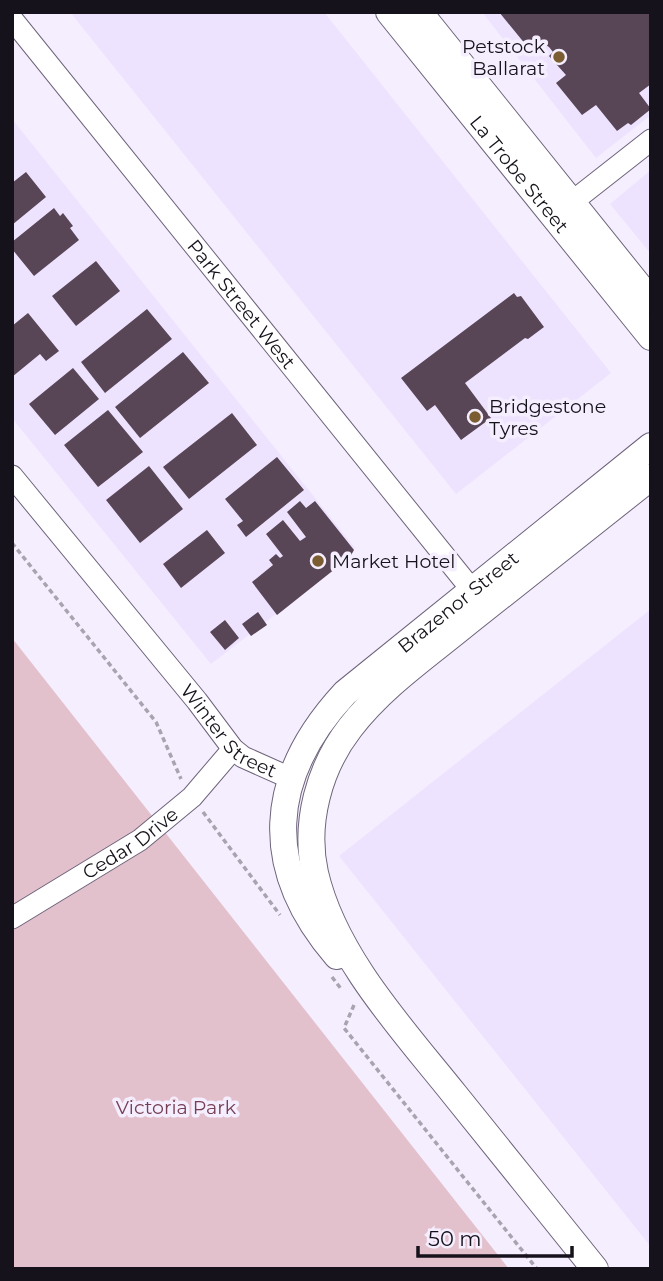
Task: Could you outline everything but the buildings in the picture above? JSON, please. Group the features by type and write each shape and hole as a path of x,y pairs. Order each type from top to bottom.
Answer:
{"main road":[{"name":"La Trobe Street","path":"419,12 563,209 651,337"},
{"name":"La Trobe Street","path":"394,14 563,209 651,301"},
{"name":"Brazenor Street","path":"320,784 335,748 373,703 480,599 651,446"},
{"name":"Brazenor Street","path":"290,778 320,722 345,693 651,477"},
{"path":"290,778 320,784"},
{"name":"Winter Street","path":"290,778 285,799 285,852 289,875 299,900 310,922 327,945 407,1035"},
{"name":"Winter Street","path":"320,784 316,797 314,869 332,922 377,995 407,1035 594,1269"}],"street":[{"name":"Park Street West","path":"12,19 480,599"},
{"path":"563,209 651,140"},
{"name":"Winter Street","path":"17,490 197,701 233,749 243,757 290,778"},
{"name":"Cedar Drive","path":"12,918 140,841 192,797 233,749"}],"path":[{"path":"12,543 156,722 183,785 284,919"},
{"path":"327,972 345,994"},
{"path":"354,1004 344,1028 537,1269"}],"shaded area":[{"path":"70,12 324,12 611,373 456,494"},
{"path":"482,12 651,12 651,115 596,158"},
{"path":"12,119 355,548 350,557 211,664 12,418"},
{"path":"651,170 651,254 610,204"},
{"path":"651,609 651,1247 339,856"}],"green space":[{"name":"Victoria Park","path":"12,638 509,1269 12,1269"}],"place":[{"name":"Petstock Ballarat","path":"559,57"},
{"name":"Bridgestone Tyres","path":"475,417"},
{"name":"Market Hotel","path":"318,561"}]}
